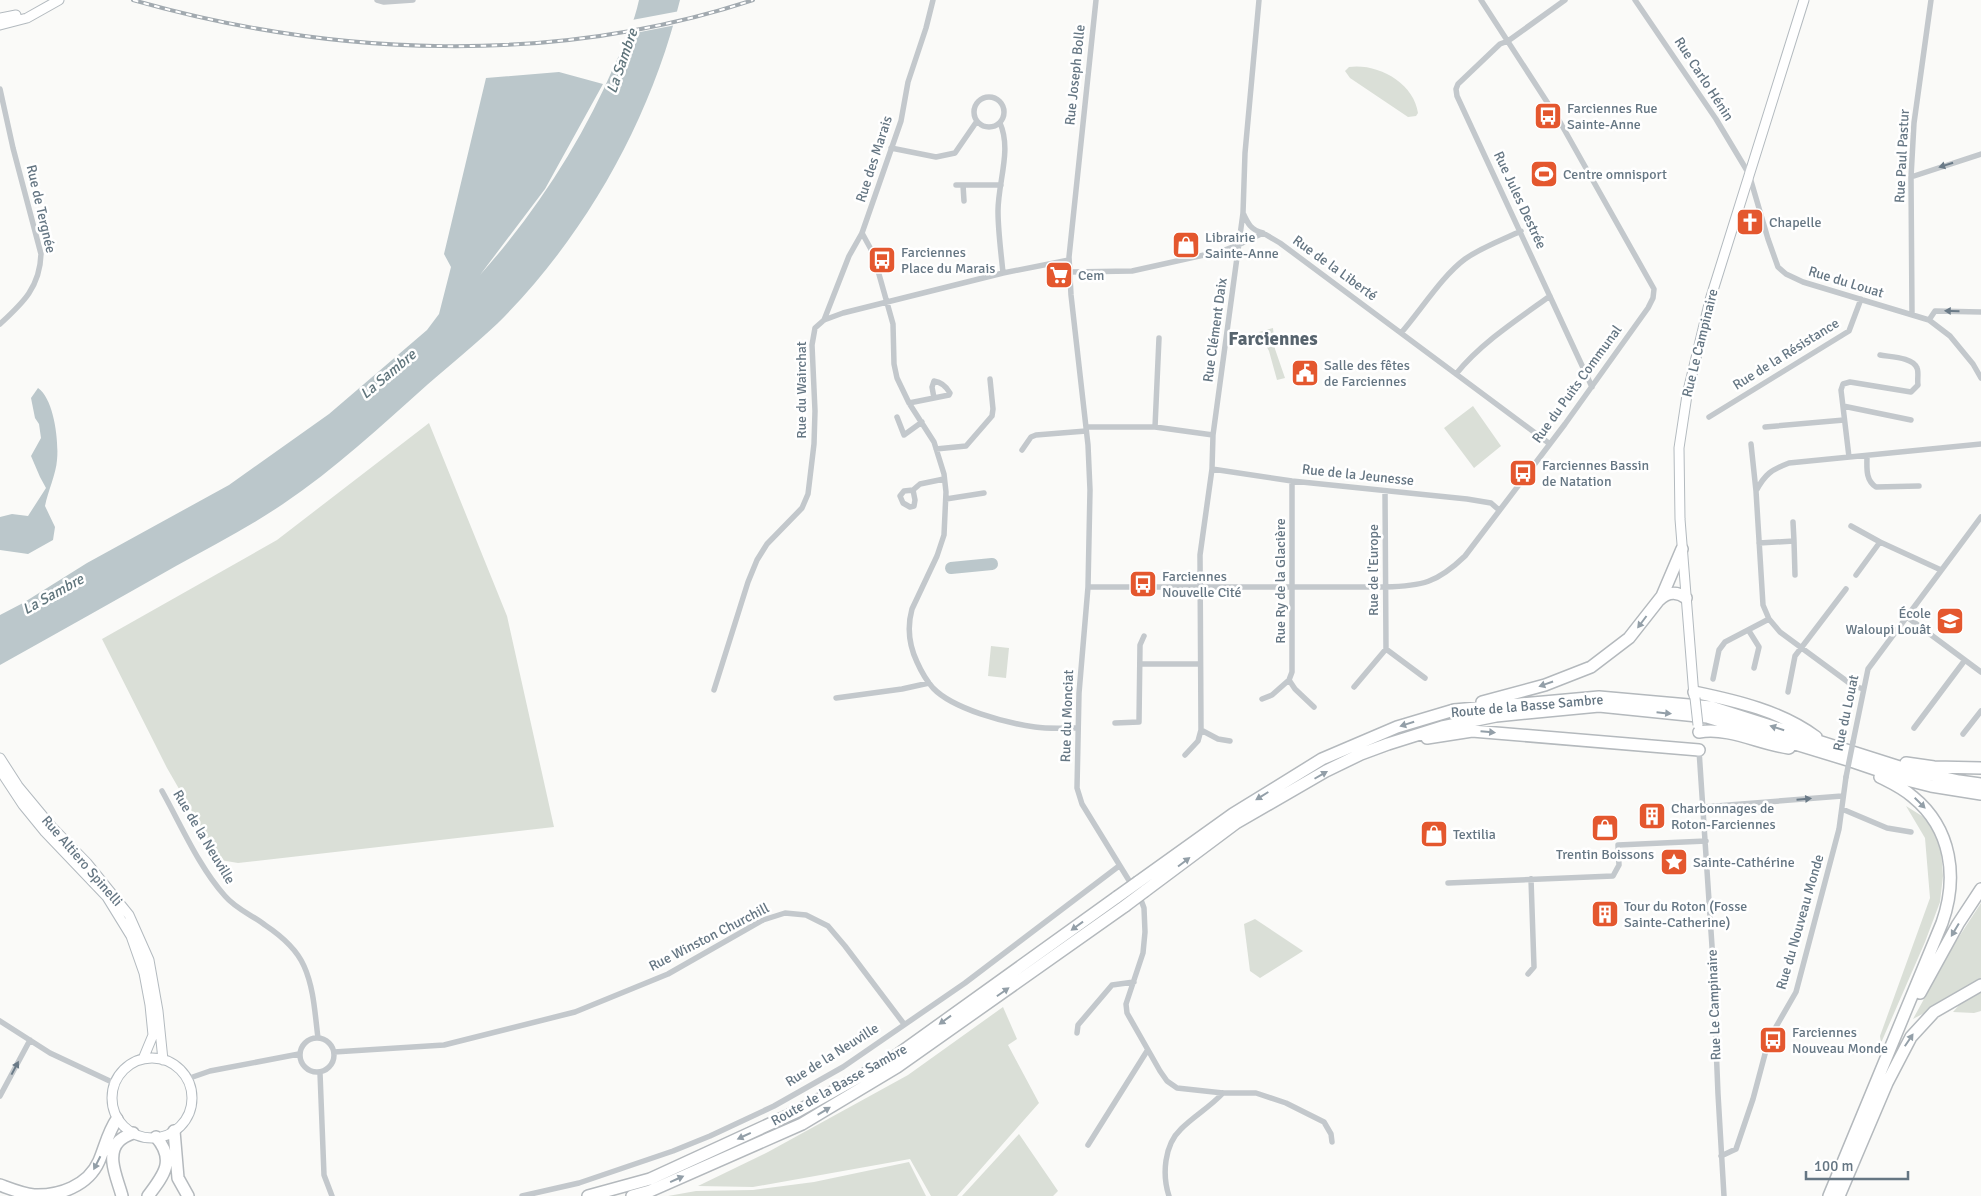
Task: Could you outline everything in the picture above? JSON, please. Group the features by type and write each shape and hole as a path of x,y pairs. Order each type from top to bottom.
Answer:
{"highway":[{"path":"1454,710 1545,685 1591,667 1629,638 1662,596 1682,549"},
{"path":"1657,602 1663,596 1672,593 1686,598"},
{"path":"1694,695 1738,702 1768,712 1802,726 1824,742"},
{"name":"Route de la Basse Sambre","path":"632,1196 650,1191 802,1124 898,1067 1125,906 1142,886 1233,814 1322,759 1397,727 1454,710 1598,697 1711,708 1824,742 1888,764 1950,780 1981,784"},
{"name":"Route de la Basse Sambre","path":"588,1196 650,1179 798,1111 884,1062 1117,897 1142,886 1236,823 1326,771 1361,754 1442,727 1496,716 1599,706 1706,717 1931,786 1981,794"},
{"path":"1698,728 1741,736 1774,746 1810,749"},
{"path":"1388,744 1472,731 1699,750"},
{"path":"1888,764 1909,763 1934,767 1981,768"},
{"path":"1829,1196 1946,913 1951,887 1951,864 1939,828 1923,806 1898,786 1866,766"},
{"path":"1893,1043 1938,958 1981,889"},
{"path":"1839,1196 1886,1083 1902,1051 1921,1024 1946,1004 1981,985"},
{"path":"0,1186 32,1195 48,1195 71,1188 92,1172 98,1162 111,1128 118,1119"},
{"path":"174,1131 178,1178 188,1196"},
{"path":"122,1196 113,1166 113,1152 118,1142 133,1133"},
{"path":"148,1196 162,1177 168,1160 165,1147 156,1137"}],"main road":[{"name":"Rue Le Campinaire","path":"1699,750 1682,549 1679,448 1687,394 1710,300 1804,0"},
{"path":"0,18 25,13 55,1"},
{"path":"0,25 27,18 55,1"},
{"name":"Rue Altiero Spinelli","path":"0,758 18,786 52,827 88,863 130,916 149,960 158,1011 163,1060"},
{"name":"Rue Altiero Spinelli","path":"0,770 23,805 107,897 131,936 144,973 153,1035 143,1059"},
{"path":"143,1059 163,1060 181,1071 187,1080 191,1096 189,1113 183,1123 174,1131 156,1137 137,1135 126,1129 118,1119 113,1108 112,1095 114,1083 121,1072 131,1063 143,1059"}],"street":[{"path":"377,0 384,2 413,0"},
{"name":"Rue des Marais","path":"824,320 849,256 862,233 890,148 901,121 908,82 933,0"},
{"name":"Rue Joseph Bolle","path":"1080,153 1096,0"},
{"name":"Rue Clément Daix","path":"1201,730 1200,555 1243,213 1247,128 1259,0"},
{"name":"Rue du Puits Communal","path":"1088,587 1292,588 1415,586 1445,574 1465,556 1550,444 1648,308 1653,298 1654,289 1560,122 1481,0"},
{"path":"1508,41 1565,0"},
{"name":"Rue Carlo Hénin","path":"1635,0 1711,111 1749,174"},
{"name":"Rue Paul Pastur","path":"1912,314 1914,123 1931,0"},
{"name":"Rue Jules Destrée","path":"1508,41 1500,44 1458,84 1456,89 1457,96 1592,386"},
{"name":"Rue de Tergnée","path":"0,88 13,148 41,254 40,271 34,288 0,324"},
{"path":"993,97 1001,103 1004,108 1004,114 1000,123 986,127 977,121 975,115 976,105 984,98 993,97"},
{"path":"890,148 936,157 955,153 977,121"},
{"path":"1000,123 1004,132 998,210 1002,273"},
{"name":"Rue du Monciat","path":"1080,153 1070,260 1070,295 1086,429 1090,490 1088,587 1079,693 1078,794 1144,908 1144,942 1134,982 1126,1004 1127,1013 1147,1051 1167,1081 1177,1088 1223,1093 1256,1093 1286,1103 1324,1122 1331,1134 1332,1142"},
{"path":"1912,177 1981,154"},
{"name":"Rue du Louat","path":"1749,174 1778,267 1786,274 1803,282 1929,320 1950,336 1974,364 1981,378"},
{"path":"956,185 1001,185"},
{"path":"963,185 964,201"},
{"name":"Rue de la Liberté","path":"1243,213 1249,226 1254,230 1280,243 1550,444"},
{"path":"1401,333 1463,260 1479,250 1521,231"},
{"path":"862,233 872,253 893,324 894,364 897,378 909,403 934,442 944,479 946,498 944,535 938,556 912,610 909,625 910,645 915,657 929,683 949,701 967,710 1036,727 1078,728"},
{"path":"1070,272 1132,271 1193,258 1238,245 1263,233"},
{"path":"824,320 843,313 1002,273 1070,260"},
{"path":"1456,374 1465,362 1550,296"},
{"name":"Rue de la Résistance","path":"1709,417 1849,331 1861,299"},
{"path":"1929,320 1935,311 1981,312"},
{"name":"Rue du Wairchat","path":"714,690 748,582 757,560 767,544 802,508 808,494 812,468 815,411 812,345 815,328 824,320"},
{"path":"1155,427 1158,338"},
{"path":"1849,457 1841,390 1843,384 1850,382 1911,392 1918,385 1917,368 1909,360 1880,356"},
{"path":"936,449 966,446 992,416 990,379"},
{"path":"909,403 934,398"},
{"path":"1843,406 1911,420"},
{"path":"898,417 904,435 922,422"},
{"path":"1765,427 1844,420"},
{"path":"1022,450 1031,438 1036,435 1086,429 1155,427 1214,435"},
{"path":"1751,444 1764,605 1770,619 1780,632 1852,685 1863,690"},
{"path":"1756,491 1762,480 1772,469 1789,463 1981,444"},
{"path":"1866,456 1868,477 1871,484 1876,487 1919,486"},
{"name":"Rue de la Jeunesse","path":"1212,469 1292,481 1475,500 1491,503 1499,510"},
{"path":"913,490 920,484 944,479"},
{"name":"Rue Ry de la Glacière","path":"1289,680 1292,672 1292,481"},
{"name":"Rue de l'Europe","path":"1385,490 1386,650"},
{"path":"946,498 984,492"},
{"name":"Rue du Louat","path":"1842,796 1868,669 1981,517"},
{"path":"1793,522 1795,575"},
{"path":"1851,526 1880,542 1941,570"},
{"path":"1759,543 1794,541"},
{"path":"1856,575 1880,542"},
{"path":"1788,692 1795,656 1846,589"},
{"path":"1907,617 1981,672"},
{"path":"1713,679 1719,650 1725,642 1770,619"},
{"path":"1749,631 1758,647 1754,668"},
{"path":"1115,723 1139,722 1140,645 1144,636"},
{"path":"1354,686 1386,650 1425,678"},
{"path":"1914,728 1965,660"},
{"path":"1140,664 1200,664"},
{"path":"1262,699 1272,695 1289,680 1314,707"},
{"path":"836,698 902,689 929,683"},
{"path":"1963,734 1981,711"},
{"path":"1185,755 1198,742 1201,730 1230,741"},
{"name":"Rue Le Campinaire","path":"1699,750 1706,841 1724,1196"},
{"name":"Rue de la Neuville","path":"162,791 214,881 226,897 279,936 295,952 304,965 318,1038"},
{"path":"1703,808 1842,796"},
{"name":"Rue du Nouveau Monde","path":"1721,1156 1736,1149 1753,1099 1769,1039 1796,992 1824,886 1842,809 1842,796"},
{"path":"1842,809 1887,828 1911,832"},
{"path":"1448,883 1613,876 1619,865 1618,845 1706,841"},
{"name":"Rue de la Neuville","path":"522,1196 578,1183 710,1136 774,1106 842,1067 965,983 1118,866"},
{"path":"1528,974 1534,967 1531,879"},
{"name":"Rue Winston Churchill","path":"334,1052 444,1044 575,1012 668,974 763,920 785,913 806,914 828,926 904,1024"},
{"path":"1077,1032 1078,1025 1112,985 1134,982"},
{"path":"0,1021 50,1053 114,1083"},
{"path":"313,1038 328,1042 334,1052 333,1063 330,1067 315,1073 305,1068 299,1054 303,1044 313,1038"},
{"path":"0,1096 30,1040"},
{"path":"1088,1145 1147,1051"},
{"path":"187,1080 210,1071 299,1054"},
{"path":"320,1072 324,1175 332,1196"},
{"path":"1169,1196 1165,1170 1175,1136 1223,1093"}],"shaded area":[{"path":"1349,67 1371,68 1393,77 1410,93 1418,113 1416,116 1408,117 1350,78 1345,71"},
{"path":"1273,328 1275,349 1285,378 1277,380 1269,351 1259,332"},
{"path":"1473,406 1501,446 1474,468 1444,428"},
{"path":"429,423 507,616 554,827 238,863 220,860 167,768 102,639 277,540"},
{"path":"991,646 1009,648 1006,678 988,676"},
{"path":"1906,806 1922,816 1932,827 1941,851 1943,876 1940,902 1925,942 1881,1043 1880,1036 1930,898 1925,838"},
{"path":"1981,903 1981,983 1913,1019 1953,946"},
{"path":"1255,919 1303,951 1260,978 1250,971 1244,924"},
{"path":"1981,991 1981,1011 1974,1013 1953,1012 1961,1003"},
{"path":"1003,1007 1017,1039 1008,1045 1039,1103 957,1196 931,1196 910,1159 753,1187 698,1186 768,1152 908,1075"},
{"path":"1019,1134 1058,1191 1053,1196 962,1196"},
{"path":"909,1162 926,1196 668,1196 696,1191 753,1190 814,1182"}],"water":[{"name":"La Sambre","path":"639,0 680,0 667,45 651,89 611,174 586,214 530,289 498,323 357,447 302,491 257,521 0,665 0,615 87,563 229,485 329,414 427,330 439,314 451,267 444,254 486,78 559,72 603,84 545,189 480,275 539,201 573,148 602,93 632,25"},
{"path":"38,388 48,401 52,411 57,442 54,477 45,506 55,527 53,540 28,554 0,550 0,517 12,514 28,516 46,488 31,456 41,438 31,398"}],"pier":[{"path":"680,11 676,25 625,35 632,20"}],"waterway":[{"path":"951,568 992,564"}],"railway":[{"path":"133,0 209,19 286,33 364,42 443,46 522,44 600,36 677,21 753,0"}],"place":[{"name":"Farciennes Rue Sainte-Anne","path":"1548,116"},
{"name":"Centre omnisport","path":"1544,174"},
{"name":"Chapelle","path":"1750,222"},
{"name":"Librairie Sainte-Anne","path":"1186,245"},
{"name":"Farciennes Place du Marais","path":"882,260"},
{"name":"Cem","path":"1059,275"},
{"name":"Salle des fêtes de Farciennes","path":"1305,373"},
{"name":"Farciennes Bassin de Natation","path":"1523,473"},
{"name":"Farciennes Nouvelle Cité","path":"1143,584"},
{"name":"École Waloupi Louât","path":"1950,621"},
{"name":"Charbonnages de Roton-Farciennes","path":"1652,816"},
{"name":"Trentin Boissons","path":"1605,828"},
{"name":"Textilia","path":"1434,834"},
{"name":"Sainte-Cathérine","path":"1674,862"},
{"name":"Tour du Roton (Fosse Sainte-Catherine)","path":"1605,914"},
{"name":"Farciennes Nouveau Monde","path":"1773,1040"}],"district":[{"name":"Farciennes","path":"1273,339"}]}
